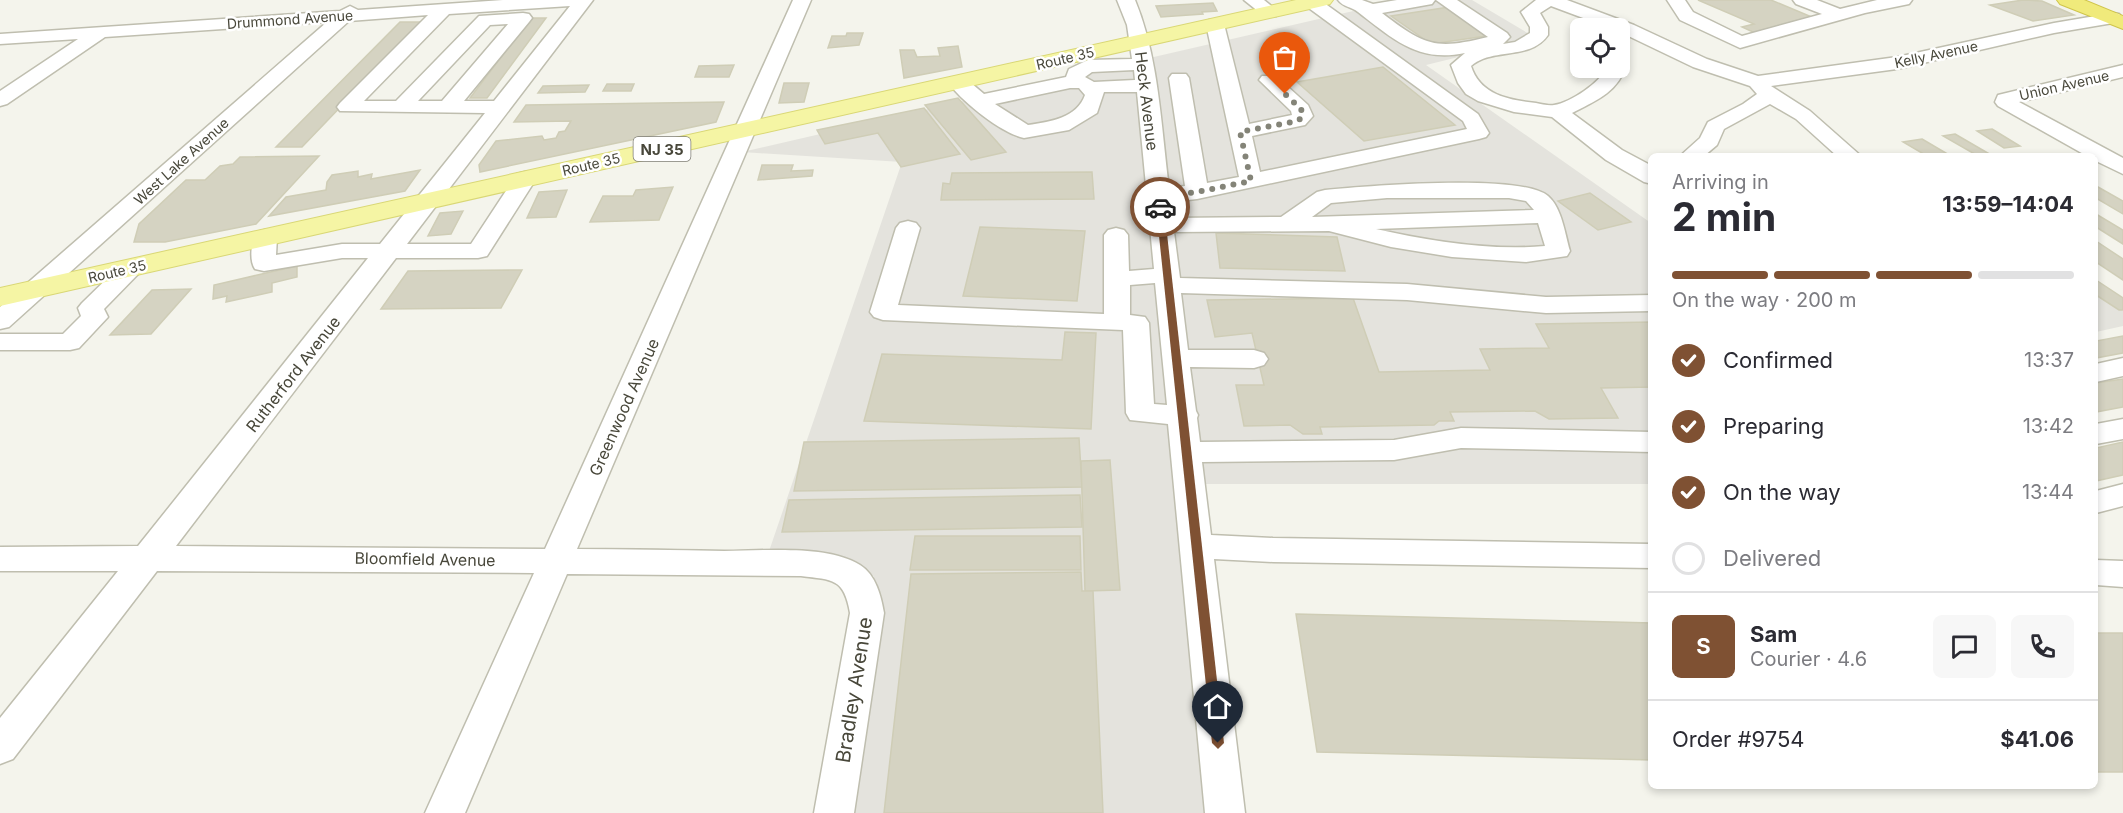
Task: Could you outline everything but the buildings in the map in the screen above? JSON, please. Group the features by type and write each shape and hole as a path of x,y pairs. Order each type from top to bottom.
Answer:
{"highway":[{"path":"2067,0 2118,21"}],"main road":[{"name":"Route 35","path":"0,297 1001,72 1144,72 1215,24 1261,6 1318,1"}],"street":[{"name":"West Lake Avenue","path":"0,321 363,0"},
{"name":"Drummond Avenue","path":"0,39 582,0"},
{"name":"Rutherford Avenue","path":"0,747 429,201 582,0"},
{"name":"Greenwood Avenue","path":"445,813 802,0"},
{"name":"Heck Avenue","path":"1126,0 1136,25 1144,72 1184,415 1225,813"},
{"path":"1347,0 1366,10 1416,45 1433,50 1446,51 1498,40 1501,37 1445,0"},
{"path":"1366,10 1426,0"},
{"path":"1594,18 1549,0 1530,12 1539,27 1539,34 1535,40 1472,58 1461,65 1466,81 1484,97 1513,105 1558,112 1614,155 1648,173"},
{"path":"1676,0 1686,16 1740,42 1841,7"},
{"path":"1802,0 1841,7 1863,8 1903,0"},
{"path":"1159,196 1197,192 1479,133 1471,118 1318,1"},
{"path":"444,9 347,106 502,107"},
{"path":"401,107 485,20 523,18 448,107"},
{"name":"Kelly Avenue","path":"1762,88 1897,63 2054,28 2118,21"},
{"path":"1215,24 1251,181"},
{"path":"0,100 101,32"},
{"path":"1630,33 1762,88 1803,115 1847,153"},
{"path":"403,51 454,51"},
{"path":"1001,72 1018,93"},
{"path":"979,101 1018,93 1082,85 1118,85 1144,72 1181,88 1197,192"},
{"name":"Union Avenue","path":"2097,153 2015,109 2005,102 2005,99 2122,72"},
{"path":"1558,112 1605,85 1611,78"},
{"path":"1240,132 1298,121 1303,116 1301,109 1269,80"},
{"path":"958,82 992,112 1024,132 1062,126 1090,109 1095,94 1082,85"},
{"path":"1695,153 1710,141 1715,126 1763,101 1762,88"},
{"name":"Union Avenue","path":"2098,154 2123,167"},
{"path":"266,237 264,264 342,250 478,252 525,179"},
{"path":"1287,224 1325,197 1387,191 1509,191 1533,196 1542,203 1558,250 1539,256 1444,251 1371,237 1330,224"},
{"path":"1162,225 1330,224 1548,216"},
{"path":"342,250 348,219"},
{"path":"908,228 883,312 1173,325"},
{"path":"1116,235 1117,279 1127,323 1140,413 1184,415"},
{"path":"0,342 70,342 95,317 91,308 133,267"},
{"path":"1117,279 1407,292 1546,305 1648,303"},
{"path":"1177,358 1254,359"},
{"path":"2098,373 2123,367"},
{"path":"2098,435 2123,429"},
{"path":"1187,452 1394,450 1461,438 1648,442"},
{"path":"2098,501 2123,495"},
{"path":"1197,546 1273,550 1648,556"},
{"name":"Bloomfield Avenue","path":"0,559 306,558 801,564 831,567 848,573"},
{"name":"Bradley Avenue","path":"834,813 867,613 865,592 859,582 848,573"},
{"path":"2098,573 2123,574"}],"shaded area":[{"path":"1401,0 1472,0 1536,38 1426,65 1648,221 1648,484 1196,484 1227,813 834,813 874,576 766,560 902,162 742,152"},
{"path":"2098,294 2123,311 2123,326 2098,332"}],"way so far":[{"path":"1160,207 1159,196 1197,192 1251,181 1240,132 1298,121 1303,116 1301,109 1285,94"}],"route":[{"path":"1160,207 1218,743"}]}
